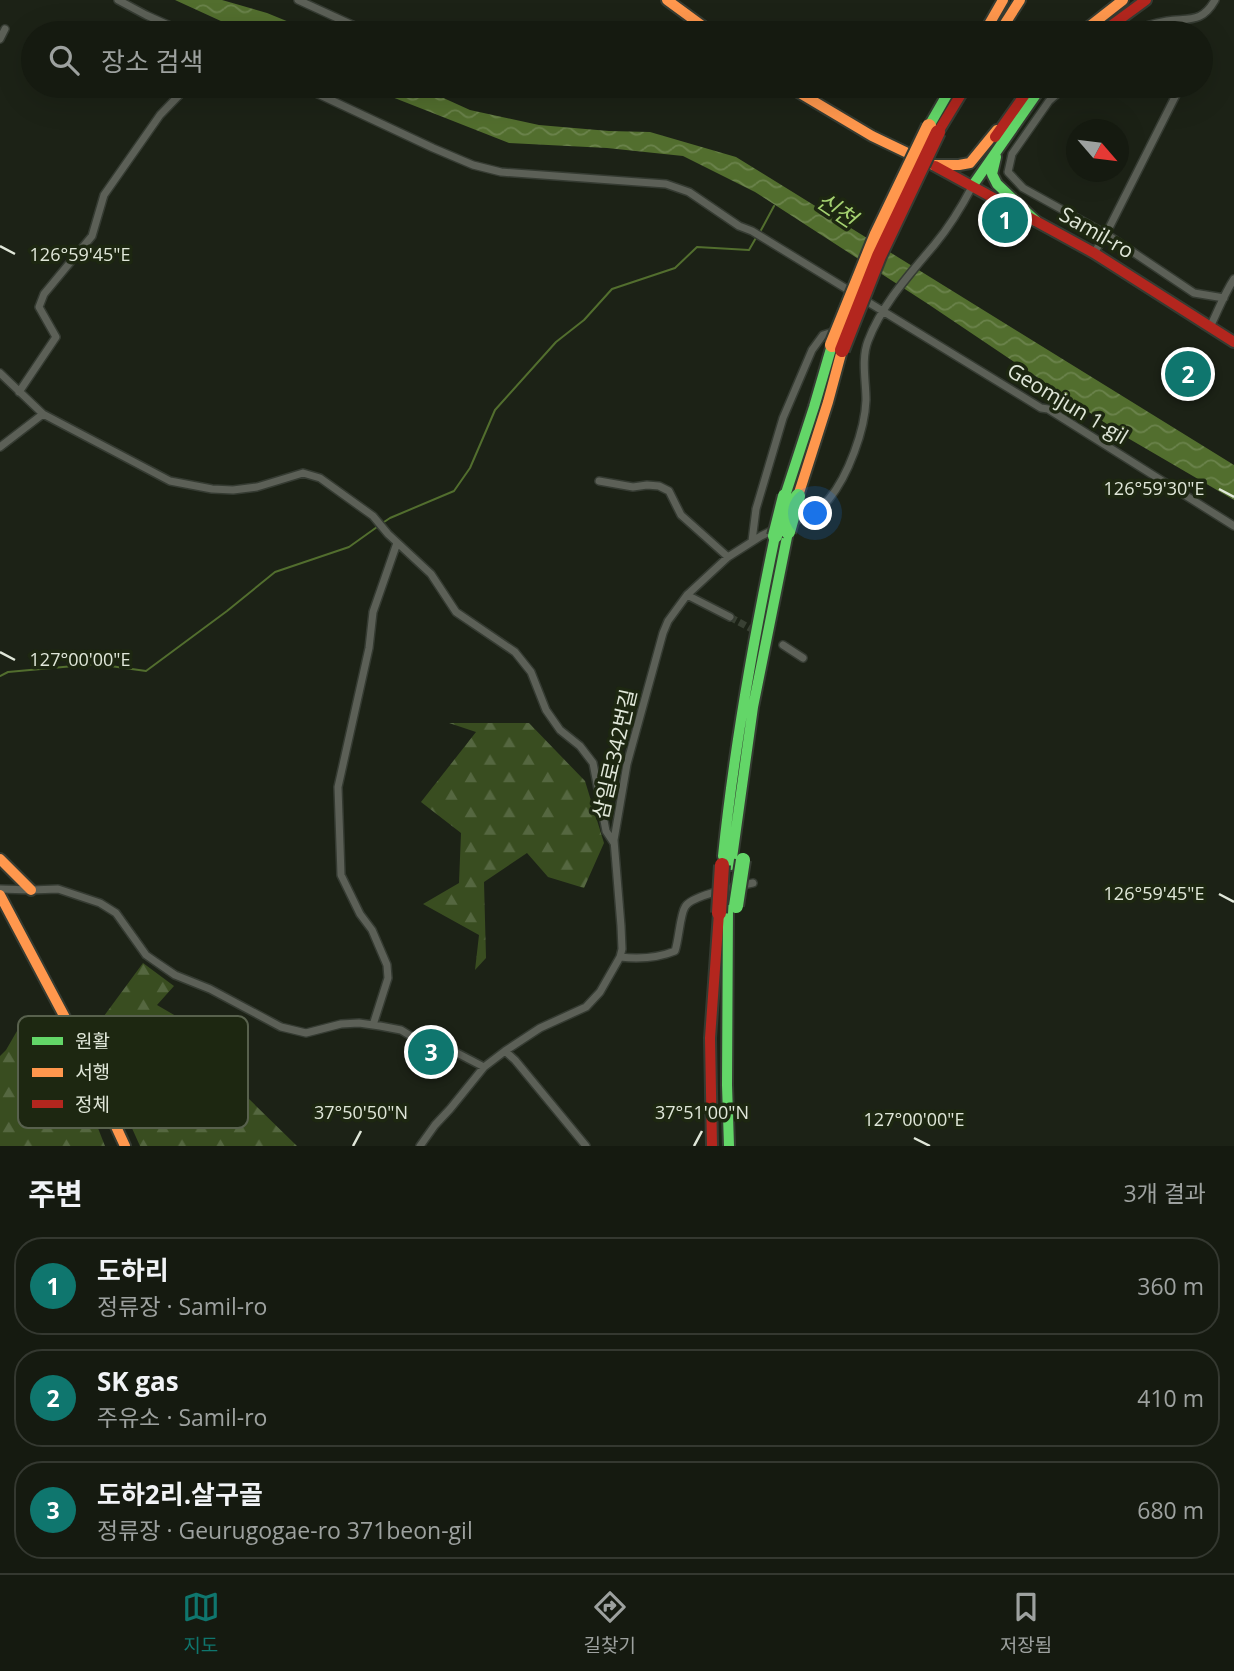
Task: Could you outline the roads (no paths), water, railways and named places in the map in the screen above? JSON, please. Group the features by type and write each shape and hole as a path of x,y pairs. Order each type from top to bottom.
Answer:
{"main road":[{"path":"667,0 696,21"},
{"path":"991,21 1003,0"},
{"path":"1005,21 1017,0"},
{"path":"1085,21 1111,0"},
{"path":"1097,21 1123,0"},
{"path":"1107,21 1134,0"},
{"path":"1117,21 1146,0"},
{"name":"Samil-ro","path":"808,98 872,136 973,185 1094,253 1234,342"},
{"path":"736,699 791,496 828,402 836,342 879,256 947,98"},
{"path":"933,129 957,98"},
{"path":"973,185 978,166 1024,98"},
{"path":"933,165 970,163 1031,98"},
{"path":"1036,98 1013,118 994,162 992,174 997,184 1036,221"},
{"path":"973,185 994,158 1005,138"},
{"path":"754,733 781,534"},
{"path":"729,1146 723,912 732,863 728,801 765,585"},
{"path":"712,1146 709,1038 723,912 753,707 767,633"},
{"path":"0,859 31,890"},
{"path":"711,885 723,912"},
{"path":"0,895 64,1016"},
{"path":"117,1128 125,1146"}],"street":[{"path":"118,0 161,21"},
{"path":"298,0 344,21"},
{"path":"1167,21 1198,18 1215,0"},
{"path":"0,38 5,29"},
{"path":"19,392 56,337 39,307 44,294 92,236 104,195 160,115 176,98"},
{"name":"Geomjun 1-gil","path":"327,98 473,165 501,172 666,184 689,192 739,226 752,231 766,242 884,309 1234,526"},
{"path":"1052,98 1012,154 1008,172 1023,188 1106,234 1194,293 1224,298"},
{"path":"1094,253 1174,98"},
{"name":"삼일로342번길","path":"484,1067 540,1028 586,1007 600,992 620,957 621,926 614,843 618,808 654,660 668,621 687,595 727,557 752,541 811,513 828,501 844,475 860,433 866,401 866,350 869,340 884,309 933,246 973,185"},
{"path":"1210,327 1234,279"},
{"path":"752,541 756,509 783,418 812,350 823,335 836,342"},
{"path":"0,373 43,414 170,481 233,490 257,487 303,474 320,478 373,516 388,534 431,574 456,612 516,652 531,672 546,710 560,730 580,746 593,764 606,831 614,843"},
{"path":"0,447 43,414"},
{"path":"599,481 633,487 659,486 669,491 681,515 727,557"},
{"path":"373,1025 388,978 387,965 372,930 360,915 341,875 338,787 369,648 373,612 397,543"},
{"path":"687,595 730,617"},
{"path":"782,645 803,658"},
{"path":"620,957 665,955 675,951 684,907 689,902 708,894 753,883"},
{"path":"0,889 58,889 100,903 116,913 146,955 156,962 175,975 210,989 281,1027 306,1033 341,1024 359,1023 401,1030 424,1044 457,1053 484,1067 420,1146"},
{"path":"505,1051 586,1146"}],"water":[{"path":"175,0 222,0 287,21 221,21"},
{"path":"395,98 444,98 470,110 539,125 650,132 736,157 1234,465 1234,500 1126,437 755,192 683,156 607,148 509,143"}],"waterway":[{"path":"760,232 774,206"},
{"path":"381,524 454,491 470,468 495,410 556,342 584,320 612,289 675,268 697,247 749,250 757,236"},
{"path":"0,676 8,672 96,664 146,671 275,572 349,547 377,527"}],"tunnel":[{"path":"730,617 757,632"}],"place":[{"name":"도하리","path":"1005,220"},
{"name":"SK gas","path":"1188,374"},
{"name":"도하2리.살구골","path":"431,1052"}],"water label":[{"name":"신천","path":"837,209"}]}
